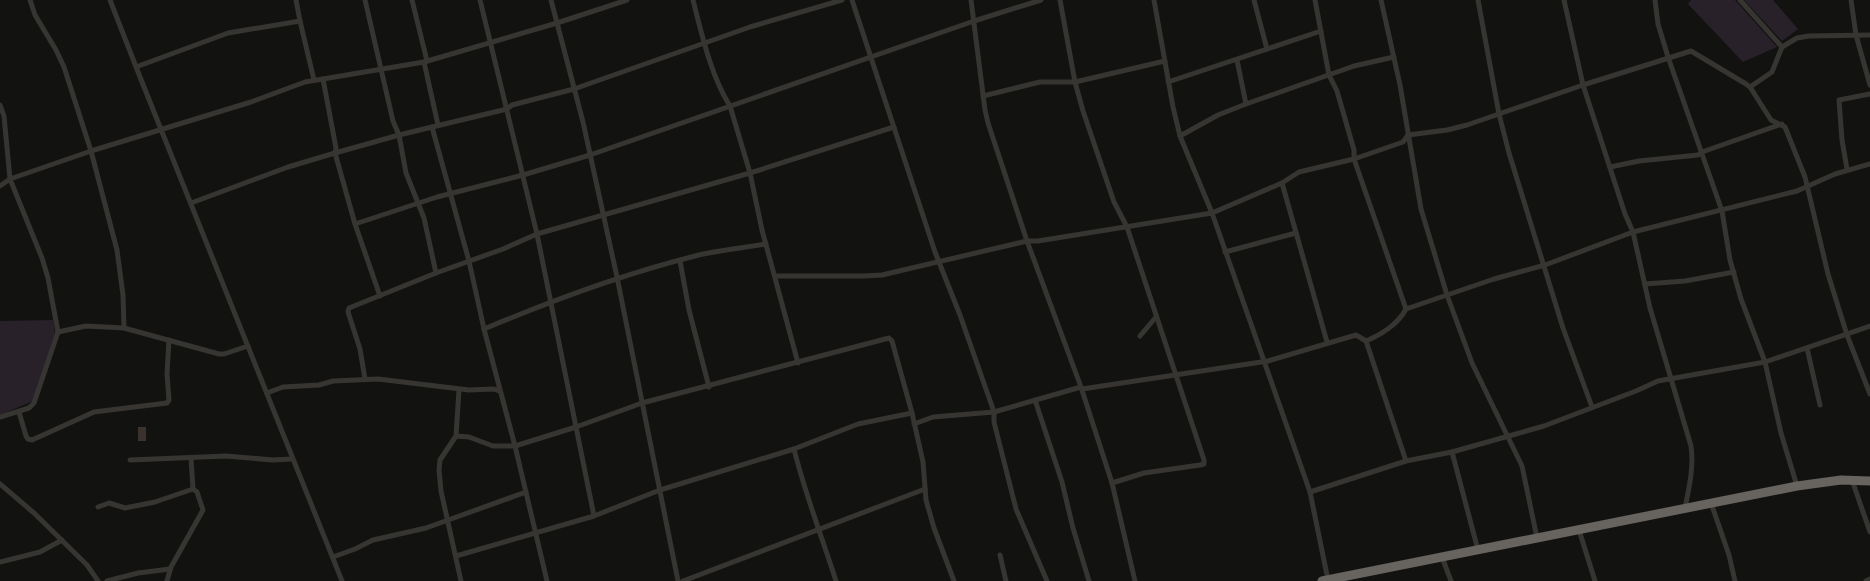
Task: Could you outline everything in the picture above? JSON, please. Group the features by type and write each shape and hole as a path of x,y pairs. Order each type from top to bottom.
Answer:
{"highway":[{"path":"1325,580 1797,486 1828,481 1870,481"}],"street":[{"path":"30,0 35,15 64,67 91,151 117,250 123,295 124,328"},
{"path":"110,0 342,581"},
{"path":"296,0 314,80"},
{"path":"365,0 394,122 399,135 406,173 419,203 426,226 436,273"},
{"path":"412,0 425,62 435,126 450,195 469,261 499,391 515,446 547,581"},
{"path":"480,0 537,234 594,516"},
{"path":"551,0 590,155 617,277 678,581"},
{"path":"0,186 10,179 91,151 314,80 425,62 627,0"},
{"path":"693,0 705,44 725,98 730,106 750,173 774,276 798,363"},
{"path":"191,203 288,167 399,135 507,109 512,105 574,89 750,27 842,0"},
{"path":"852,0 928,234 940,262 994,412 994,422 1016,509 1047,581"},
{"path":"971,0 986,116 1027,241 1082,388 1112,484 1135,581"},
{"path":"1019,0 1021,6"},
{"path":"355,224 419,203 523,176 590,155 974,21 1041,0"},
{"path":"1060,0 1075,82 1083,111 1114,202 1127,228 1204,460 1204,464 1144,473 1112,484"},
{"path":"1154,0 1168,82 1180,136 1212,213 1310,492 1325,580"},
{"path":"1254,0 1267,49"},
{"path":"1315,0 1329,75 1337,91 1354,150 1354,159 1406,309"},
{"path":"1381,0 1394,58 1421,209 1447,295 1472,363 1522,466 1537,538"},
{"path":"1478,0 1499,114 1563,328 1592,408"},
{"path":"1564,0 1583,85 1625,214 1633,232 1645,284 1692,454 1691,477 1685,508"},
{"path":"1655,0 1658,24 1668,58 1722,210 1741,299 1765,362 1781,433 1797,486"},
{"path":"1740,0 1782,48"},
{"path":"1851,0 1856,35 1870,85"},
{"path":"136,67 228,33 300,21"},
{"path":"1168,82 1321,31"},
{"path":"1750,87 1772,72 1782,48 1802,36 1870,35"},
{"path":"1408,134 1454,128 1583,85 1691,52 1750,87 1771,120 1782,124 1784,127 1805,177 1828,274 1847,335 1870,394"},
{"path":"1180,136 1218,115 1246,104 1354,66 1394,58"},
{"path":"1237,60 1246,104"},
{"path":"983,96 1040,82 1075,82 1164,61"},
{"path":"323,79 336,148 335,153 355,224 380,296"},
{"path":"1847,169 1842,140 1839,100 1870,94"},
{"path":"0,105 4,116 10,179 42,258 48,278 58,332 34,403 29,408 0,418"},
{"path":"1610,167 1639,161 1693,156 1782,124"},
{"path":"364,379 360,349 348,309 537,234 750,173 894,127"},
{"path":"774,276 864,276 892,273 1027,241 1127,228 1212,213 1282,183 1299,172 1354,159 1403,142 1408,134"},
{"path":"1366,341 1384,332 1402,316 1406,309 1494,279 1545,265 1633,232 1797,191 1847,169 1870,164"},
{"path":"1282,183 1327,342"},
{"path":"1226,252 1296,233"},
{"path":"484,329 550,301 617,277 696,256 766,244"},
{"path":"680,261 689,310 709,386"},
{"path":"1645,284 1685,281 1734,272"},
{"path":"1140,336 1156,317"},
{"path":"58,332 86,326 124,328 218,354 224,354 248,346"},
{"path":"1310,492 1406,461 1452,452 1549,424 1670,378 1765,362 1870,326"},
{"path":"914,424 933,417 994,412 1082,388 1176,376 1264,361 1356,335 1366,341 1406,461"},
{"path":"456,436 469,437 493,446 515,446 576,427 642,403 888,338 892,341 912,413 924,473 926,500 934,528 954,581"},
{"path":"19,412 26,436 32,440 94,412 167,403 169,400 167,374 169,340"},
{"path":"1807,348 1820,404"},
{"path":"267,393 283,387 311,386 333,381 364,379 378,379 459,390 494,389 499,391"},
{"path":"459,390 456,436 440,460 439,470 441,491 461,581"},
{"path":"1035,400 1062,482 1089,581"},
{"path":"456,556 594,516 660,490 794,449 858,424 912,413"},
{"path":"794,449 807,497 820,530 836,581"},
{"path":"1452,452 1478,550"},
{"path":"130,460 226,456 273,460 292,459"},
{"path":"167,581 170,569 203,510 197,492 193,489 191,458"},
{"path":"1852,480 1870,532"},
{"path":"0,484 62,540 87,565 98,581"},
{"path":"98,507 109,503 125,508 155,502 193,489"},
{"path":"683,581 925,489"},
{"path":"332,557 373,540 426,528 526,492"},
{"path":"1711,503 1729,555 1735,581"},
{"path":"1579,530 1595,581"},
{"path":"0,562 40,552 62,540"},
{"path":"1000,555 1006,581"},
{"path":"1442,557 1451,581"},
{"path":"108,581 138,573 170,569"},
{"path":"1866,581 1870,579"}],"shaded area":[{"path":"1691,0 1735,0 1777,47 1743,62 1688,4"},
{"path":"1744,0 1773,0 1798,29 1782,41"},
{"path":"53,320 55,334 33,401 0,415 0,321"},
{"path":"138,427 146,427 146,441 138,441"}]}
